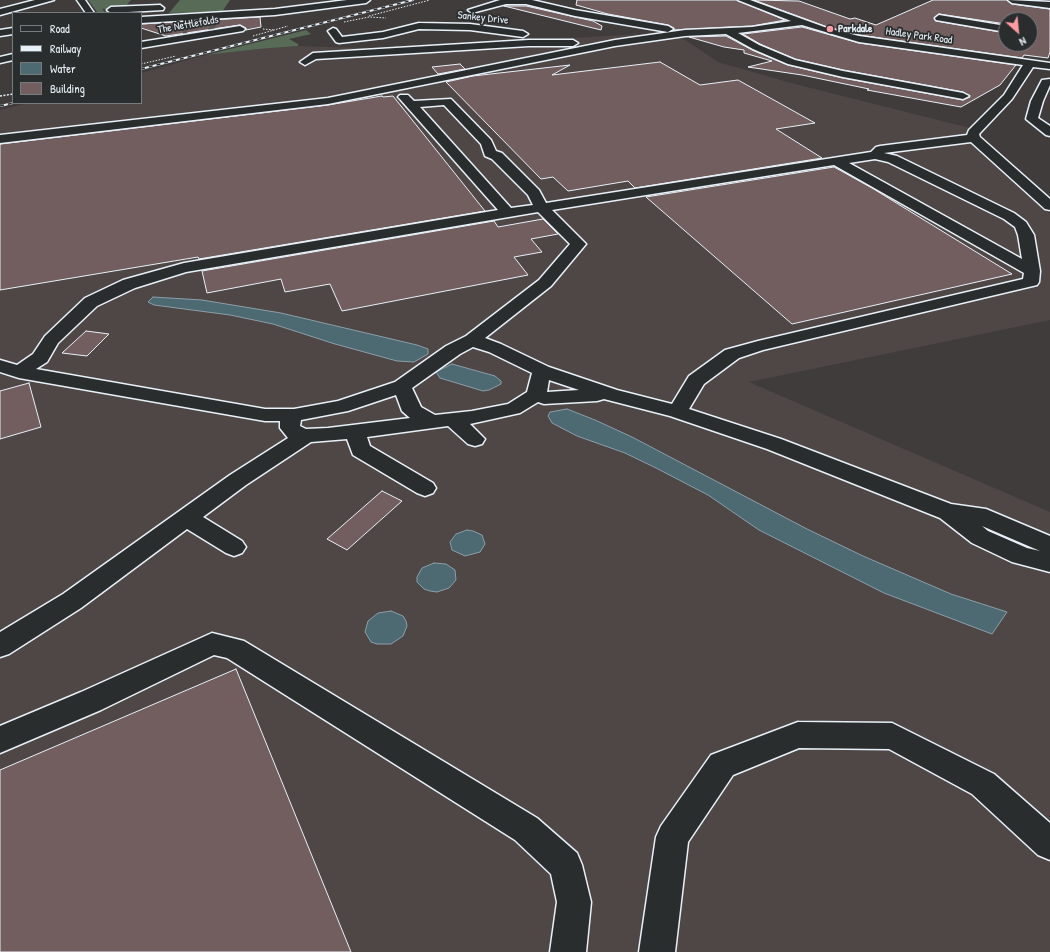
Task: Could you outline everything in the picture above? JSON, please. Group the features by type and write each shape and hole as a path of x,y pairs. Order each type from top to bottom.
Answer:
{"street":[{"path":"0,12 21,5 48,0"},
{"path":"81,0 89,12"},
{"path":"142,20 303,9 366,0"},
{"name":"Hadley Park Road","path":"742,0 803,22 860,39 1050,66"},
{"path":"1012,0 1050,6"},
{"path":"129,9 136,1"},
{"path":"472,10 506,1 526,1 575,13 685,33"},
{"path":"111,10 170,8"},
{"path":"301,20 305,12 303,9"},
{"path":"939,18 972,25 998,28"},
{"path":"242,19 243,30"},
{"path":"0,139 320,102 433,81 635,40 685,33 730,33 803,22"},
{"path":"961,33 972,25"},
{"name":"Sankey Drive","path":"333,31 339,40 383,35 419,26 470,27 522,34 575,34"},
{"name":"The Nettlefolds","path":"142,44 171,41 190,34 215,29 243,30"},
{"path":"172,30 190,34"},
{"path":"0,33 12,31"},
{"path":"730,33 756,47 800,64 843,74 962,96"},
{"path":"305,62 313,56 543,43 578,39 602,39 621,36 635,40"},
{"path":"602,39 618,43"},
{"path":"939,51 951,41"},
{"path":"0,60 12,57"},
{"path":"974,138 973,134 1008,97 1030,63"},
{"path":"0,366 19,372 265,415 294,415 341,408 402,386 453,350 472,340 545,284 578,244 542,208 534,193 497,156 490,153 487,143 447,101 433,81"},
{"path":"1050,82 1046,82 1037,101 1032,119 1050,132"},
{"path":"396,88 508,213"},
{"path":"411,105 447,101"},
{"path":"1037,101 1050,103"},
{"path":"875,155 880,150 974,138 1050,206"},
{"path":"19,372 40,358 51,340 69,321 91,302 129,284 184,268 508,213 875,155 892,159 1016,221 1021,225 1026,235 1032,272 1031,282 758,346 732,354 696,380 677,412"},
{"path":"836,161 1032,272"},
{"path":"472,340 495,348 542,371 610,394 677,412 774,444 948,512 978,515 1050,546"},
{"path":"294,415 290,422 290,428 295,433 306,436 355,432 513,409 536,394 542,371"},
{"path":"402,386 412,411 442,420 475,439"},
{"path":"536,394 544,398 610,394"},
{"path":"355,432 361,450 425,488"},
{"path":"0,646 72,601 256,466 306,436"},
{"path":"948,512 980,537 1025,557 1050,564"},
{"path":"187,518 234,547"},
{"path":"0,740 92,701 212,644 234,649 526,829 566,865 574,902 568,952"},
{"path":"657,952 672,837 722,765 798,735 892,736 983,784 1050,844"}],"path":[{"path":"369,17 430,0"},
{"path":"243,30 274,30"},
{"path":"0,96 12,94"}],"shaded area":[{"path":"673,32 718,62 791,83 970,128 969,139 1050,214 1050,320 749,382 1050,512 1050,952 0,952 0,110 24,104 142,104 142,73 206,55 298,46 393,49"}],"green space":[{"path":"88,0 131,0 124,8 102,9 105,12 97,12"},
{"path":"180,0 230,0 222,12 169,13"},
{"path":"306,30 311,34 289,39 298,44 298,46 206,55"}],"water":[{"path":"153,297 202,300 281,313 417,345 428,349 428,354 414,362 397,361 335,344 273,324 230,315 154,305 148,302"},
{"path":"452,364 495,376 501,381 501,384 489,390 483,391 440,378 436,372"},
{"path":"567,409 632,437 807,529 863,556 951,594 1007,612 992,634 884,593 759,530 708,495 656,468 625,453 577,436 552,423 548,416 550,412"},
{"path":"467,530 482,535 485,544 480,552 465,556 452,550 450,542 456,534"},
{"path":"434,563 446,564 455,570 456,580 449,588 437,592 424,589 417,582 417,577 422,568"},
{"path":"391,611 403,616 406,621 407,626 403,636 391,644 377,644 371,642 365,632 368,621 378,613"}],"building":[{"path":"577,0 737,0 785,20 752,26 674,30 674,28 668,25 608,14 576,5"},
{"path":"754,0 799,1 850,19 855,18 876,25 933,0 1007,0 1012,4 1050,9 1050,52 1048,58 1024,55 1022,58 859,35 827,27"},
{"path":"504,6 526,6 593,21 602,26 601,30"},
{"path":"260,17 261,27 246,30 246,28 240,25 166,36 142,28 142,24"},
{"path":"802,27 859,43 1016,65 1000,85 961,107 867,90 869,89 802,75 748,67 772,61 744,53 744,50 724,47 689,37 726,36 752,50 788,65 843,78 963,100 970,97 963,92 843,70 795,59 760,44 743,34"},
{"path":"660,62 700,85 738,80 815,123 776,129 822,158 635,188 628,181 568,191 553,177 541,179 446,82 473,76 570,65 552,75"},
{"path":"460,64 465,69 438,74 432,67"},
{"path":"382,96 393,96 485,211 199,259 198,257 0,290 0,144 328,105"},
{"path":"834,167 872,188 1012,274 792,324 646,197"},
{"path":"543,219 558,234 531,239 542,252 514,257 528,275 342,311 330,284 285,292 281,279 207,293 202,271 494,221 498,227"},
{"path":"86,331 109,334 87,356 62,353"},
{"path":"29,383 41,427 0,439 0,391"},
{"path":"382,491 402,501 347,550 327,539"},
{"path":"236,669 351,952 0,952 0,770"}],"tunnel":[{"path":"209,27 215,29"},
{"path":"183,33 187,34"}],"railway":[{"path":"142,69 413,0"},
{"path":"0,106 12,103"}],"place":[{"name":"Parkdale","path":"830,29"}]}
